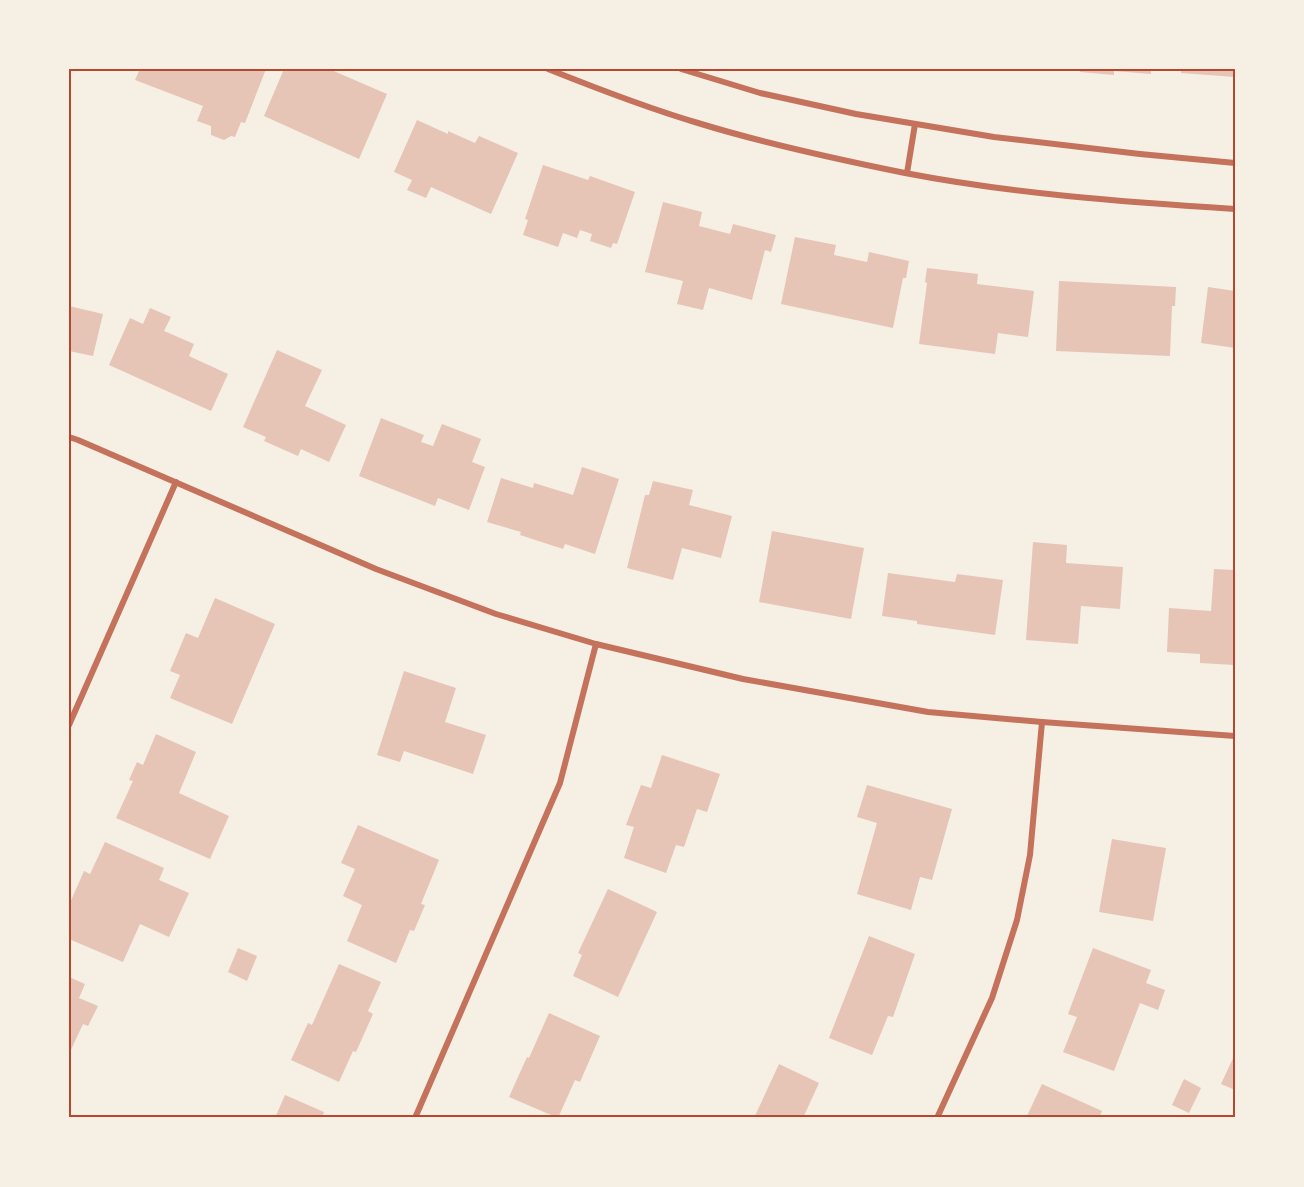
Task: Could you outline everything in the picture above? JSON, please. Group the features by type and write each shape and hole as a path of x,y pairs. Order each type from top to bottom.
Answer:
{"street":[{"path":"548,69 612,94 699,123 795,149 907,173 1091,198 1235,209"},
{"path":"681,69 760,93 856,114 994,137 1235,163"},
{"path":"907,173 915,124"},
{"path":"69,437 376,569 496,614 596,644 743,679 928,712 1235,736"},
{"path":"69,725 176,482"},
{"path":"415,1118 560,783 596,644"},
{"path":"937,1118 992,998 1017,920 1030,855 1042,722"}],"building":[{"path":"140,69 266,69 245,123 241,122 235,137 231,136 224,140 211,135 211,126 197,121 203,106 135,80"},
{"path":"284,69 329,69 387,94 359,159 264,116"},
{"path":"1080,69 1151,69 1151,74 1114,71 1114,75 1080,72"},
{"path":"1181,69 1235,69 1235,77 1181,73"},
{"path":"417,120 475,143 479,136 518,153 491,214 431,187 426,198 407,190 412,180 394,172"},
{"path":"543,165 588,180 590,176 635,192 617,244 613,243 611,248 590,241 592,234 580,230 577,238 563,233 558,247 523,235 528,220 525,219"},
{"path":"663,202 702,212 699,226 730,234 733,224 776,235 771,252 765,250 752,300 709,288 703,310 677,304 683,281 645,272"},
{"path":"795,237 836,245 834,255 867,262 869,252 909,261 906,278 903,278 893,328 781,304"},
{"path":"927,268 978,274 977,284 1034,291 1028,337 998,333 995,354 919,344"},
{"path":"1059,281 1176,287 1175,306 1172,306 1170,356 1056,351"},
{"path":"1208,287 1235,291 1235,348 1201,343"},
{"path":"69,306 103,314 93,356 69,351"},
{"path":"150,308 171,317 164,331 194,344 189,356 228,374 211,411 109,365 130,318 143,324"},
{"path":"277,350 322,370 305,406 346,425 329,462 301,449 298,456 264,441 266,437 243,427"},
{"path":"381,418 424,435 421,442 433,446 442,424 481,439 472,462 485,467 469,510 438,498 435,506 359,476"},
{"path":"582,467 619,479 595,554 565,544 563,549 520,535 521,532 487,522 501,478 533,488 534,483 573,495"},
{"path":"653,481 693,490 689,505 732,516 721,558 682,548 673,580 627,568 645,495 649,495"},
{"path":"772,531 864,548 851,619 759,602"},
{"path":"1033,542 1067,545 1066,563 1123,567 1120,609 1081,606 1078,644 1026,640"},
{"path":"1214,569 1235,570 1235,665 1200,663 1200,654 1167,652 1169,608 1211,611"},
{"path":"888,573 955,582 957,574 1003,580 995,635 917,624 917,621 882,616"},
{"path":"215,598 275,624 232,724 170,698 180,675 170,671 186,633 198,638"},
{"path":"404,671 456,688 445,722 486,735 473,774 404,751 400,762 377,755"},
{"path":"156,734 196,752 179,793 229,816 210,859 116,818 133,781 129,780 137,762 143,765"},
{"path":"662,755 720,774 707,812 697,809 684,847 676,845 666,873 624,858 634,827 626,825 641,785 651,788"},
{"path":"867,785 952,809 932,880 920,877 911,910 857,894 877,823 857,817"},
{"path":"358,825 439,860 421,904 425,905 414,931 410,930 396,963 347,941 362,905 343,896 355,869 341,863"},
{"path":"1112,839 1166,848 1153,921 1099,912"},
{"path":"105,842 164,868 159,880 189,893 169,937 140,924 123,962 69,939 71,916 69,905 84,871 90,874"},
{"path":"608,889 657,912 618,997 573,976 582,955 578,953"},
{"path":"869,936 915,954 893,1017 888,1016 872,1055 829,1038"},
{"path":"238,948 257,956 247,981 228,972"},
{"path":"1093,948 1151,970 1146,983 1165,990 1158,1010 1140,1003 1114,1071 1063,1052 1077,1017 1068,1014"},
{"path":"339,964 381,982 368,1011 373,1014 339,1082 291,1060 308,1023 312,1025"},
{"path":"69,977 85,984 79,998 98,1006 88,1026 83,1024 69,1054"},
{"path":"549,1013 600,1036 580,1082 575,1080 558,1118 509,1097"},
{"path":"1235,1054 1235,1090 1221,1084"},
{"path":"779,1064 819,1083 803,1118 754,1118"},
{"path":"1184,1079 1201,1088 1189,1113 1172,1105"},
{"path":"1042,1084 1102,1111 1099,1118 1026,1118"},
{"path":"285,1095 324,1112 322,1118 275,1118"}]}
